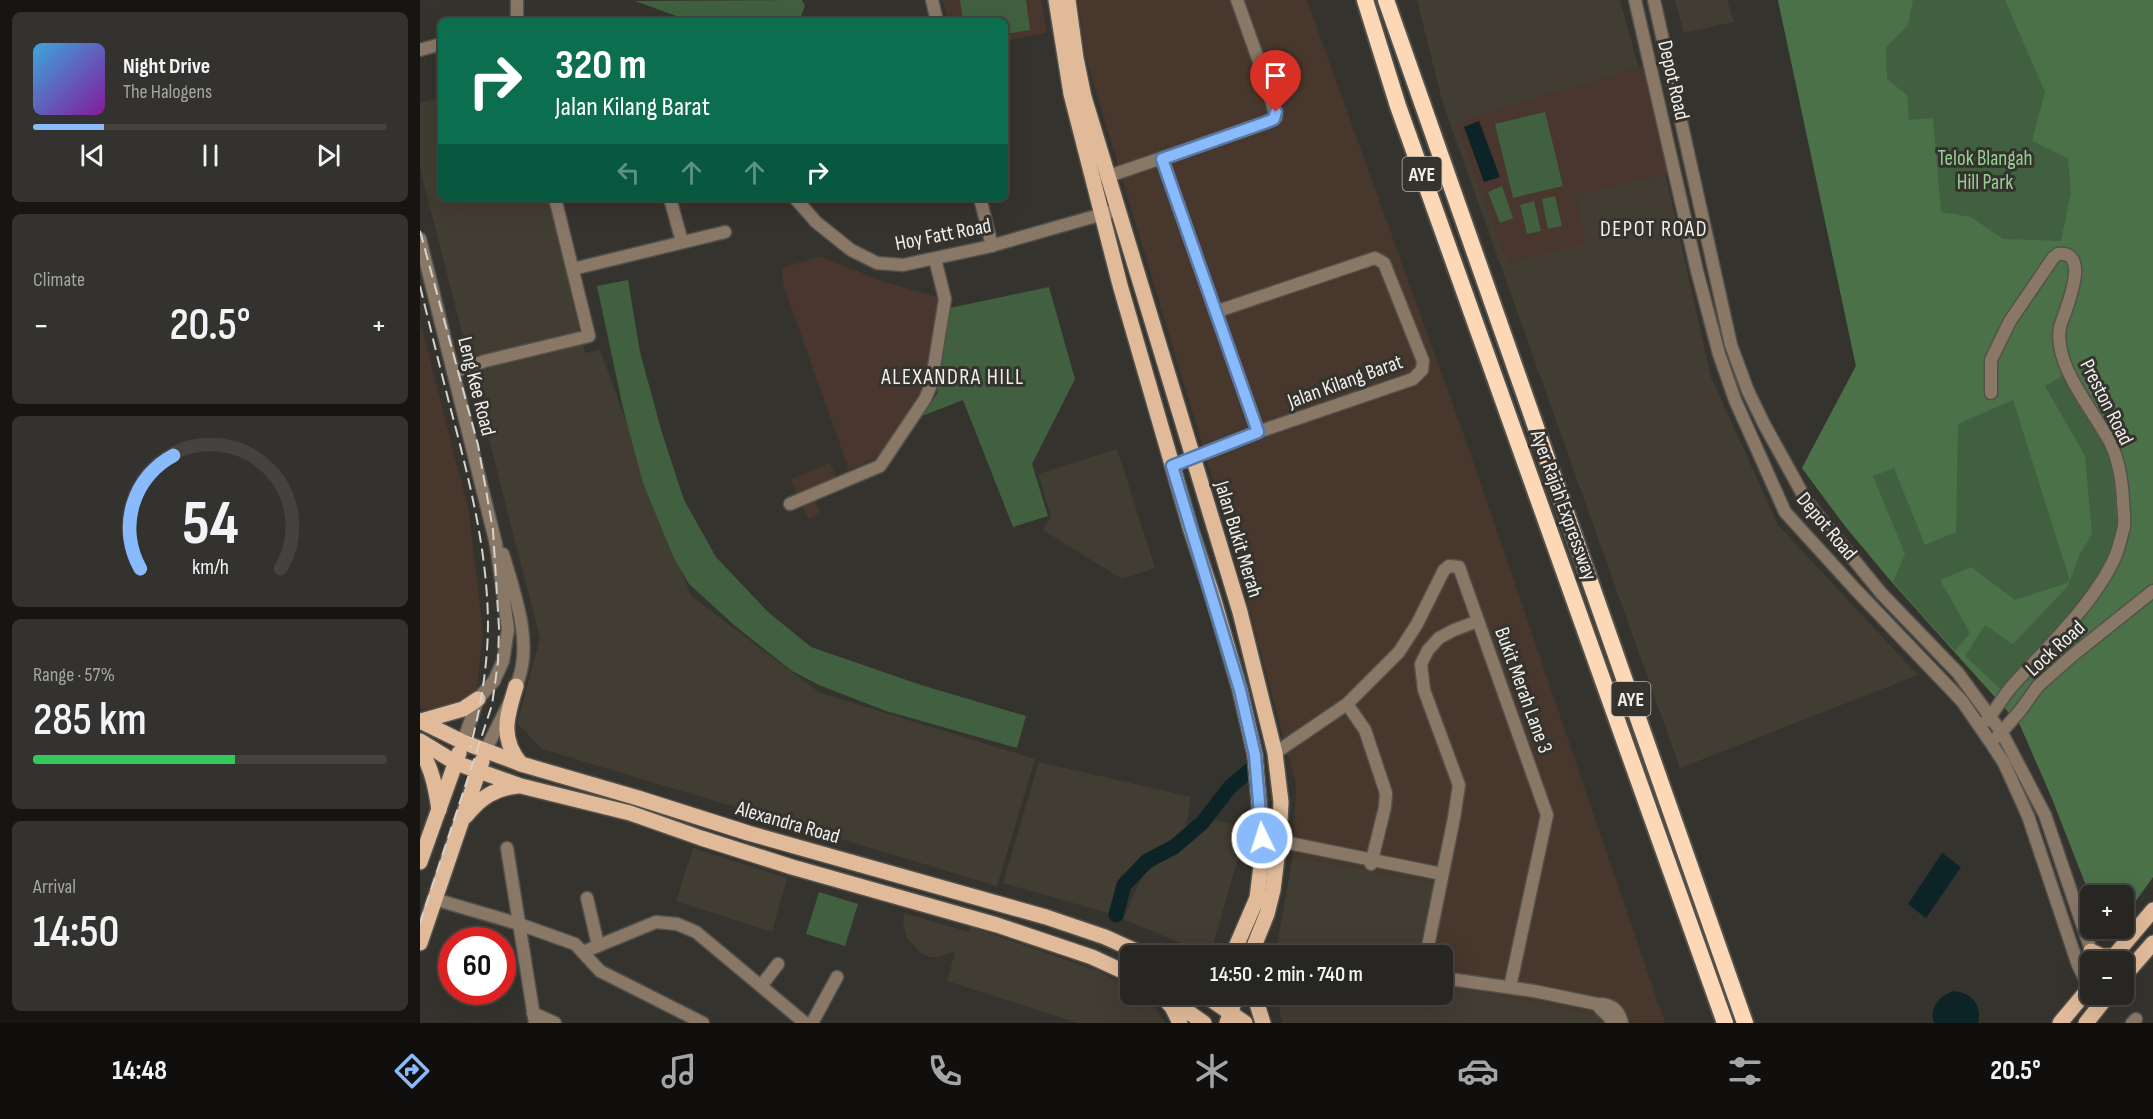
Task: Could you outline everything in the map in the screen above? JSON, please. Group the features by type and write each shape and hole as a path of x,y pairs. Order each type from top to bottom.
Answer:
{"highway":[{"name":"Ayer Rajah Expressway","path":"1365,0 1402,117 1725,1023"},
{"name":"Ayer Rajah Expressway","path":"1386,0 1746,1023"}],"main road":[{"name":"Jalan Bukit Merah","path":"1056,0 1071,93 1102,215 1172,466 1233,664 1255,755 1263,850 1257,898 1236,945"},
{"name":"Jalan Bukit Merah","path":"1068,0 1084,98 1252,659 1275,753 1281,802 1279,846 1267,914 1254,945"},
{"path":"1149,385 1147,372 1149,365 1162,356"},
{"path":"1233,664 1252,659"},
{"path":"516,686 506,721 507,736 514,756 521,764"},
{"path":"420,721 463,709 478,699"},
{"name":"Alexandra Road","path":"420,721 463,742 521,764 634,796 748,833 1046,918 1122,945"},
{"name":"Alexandra Road","path":"420,741 456,762 521,786 630,813 792,867 1006,928 1120,969"},
{"path":"420,862 463,742"},
{"path":"420,749 433,780 439,813"},
{"path":"420,943 486,750"},
{"path":"461,822 477,802 492,792 521,786"},
{"path":"630,813 623,801 634,796"},
{"path":"2118,951 2153,910"},
{"path":"1110,940 1118,954 1110,964"},
{"path":"2134,965 2153,943"},
{"path":"2060,1023 2080,999"},
{"path":"1170,1005 1180,1023"},
{"path":"1178,1005 1204,1023 1209,1005"},
{"path":"1217,1005 1228,1018 1245,1023"},
{"path":"1257,1005 1263,1023"},
{"path":"2086,1023 2099,1005"}],"street":[{"path":"517,0 517,18"},
{"path":"932,0 936,18"},
{"path":"1107,177 1276,117 1266,81 1237,0"},
{"name":"Depot Road","path":"1635,0 1697,271 1719,354 1735,400 1785,512 1962,701 2004,763 2028,816 2080,969"},
{"name":"Depot Road","path":"1654,0 1731,345 1748,391 1807,502 1881,593 1958,672 2002,733 2045,815 2091,951"},
{"path":"420,50 438,45"},
{"path":"1162,159 1258,432"},
{"path":"453,372 485,361 589,336 556,201"},
{"path":"671,201 682,242"},
{"name":"Hoy Fatt Road","path":"798,201 810,216 838,241 869,260 877,263 903,265 992,246 1117,210"},
{"path":"981,201 992,246"},
{"path":"573,269 725,232"},
{"name":"Leng Kee Road","path":"420,238 496,544 508,629 503,661 494,681 478,699 463,742"},
{"name":"Preston Road","path":"1980,727 2010,688 2101,584 2116,556 2124,523 2122,486 2111,444 2081,394 2063,359 2060,345 2060,330 2072,295 2075,269 2067,255 2061,254 2053,258 2010,321 1991,360 1991,393"},
{"name":"Jalan Kilang Barat","path":"1172,466 1258,432 1413,379 1422,370 1423,361 1384,263 1379,259 1375,258 1215,312"},
{"path":"790,504 880,466 925,399 931,386 945,299 935,259"},
{"name":"Leng Kee Road","path":"486,750 521,671 523,639 513,587 503,553 496,544"},
{"path":"1275,753 1347,704 1399,652 1417,624 1446,568 1459,567 1478,621"},
{"name":"Lock Road","path":"1991,743 2002,733 2038,686 2153,591"},
{"name":"Bukit Merah Lane 3","path":"1428,945 1459,784 1424,690 1421,664 1428,650 1439,638 1478,621 1547,815 1509,987"},
{"path":"1347,704 1365,730 1386,793 1385,807 1371,862"},
{"path":"1279,846 1441,876"},
{"path":"507,848 534,1018 555,1023"},
{"path":"587,898 598,945"},
{"path":"434,899 519,924 575,944 600,972 703,1023"},
{"path":"583,952 656,922 677,924 696,932 805,1023"},
{"path":"761,986 778,964"},
{"path":"812,1023 837,977"},
{"path":"1453,979 1604,1004 1616,1010 1622,1023"},
{"path":"1597,1004 1612,1023"}],"shaded area":[{"path":"943,0 1041,0 1047,33 1008,40 1008,18 947,18"},
{"path":"1078,0 1307,0 1470,452 1665,1023 1637,1023 1453,986 1453,945 1422,945 1434,883 1293,856 1296,785 1230,537 1085,55"},
{"path":"1417,0 1620,0 1654,124 1711,377 1778,525 1918,675 1680,768 1443,104"},
{"path":"1675,0 1727,0 1734,22 1684,33"},
{"path":"1643,66 1668,174 1576,195 1587,244 1531,257 1509,266 1456,124"},
{"path":"438,98 438,201 549,201 585,353 600,350 691,596 820,693 1035,759 997,886 542,749 517,723 540,639 420,168 420,103"},
{"path":"820,256 884,282 939,297 924,383 907,416 877,458 849,470 783,284 782,268"},
{"path":"420,321 469,512 483,632 477,689 461,702 440,712 420,708"},
{"path":"1117,449 1155,568 1122,579 1043,530 1051,516 1038,474"},
{"path":"830,463 837,479 811,490 820,514 808,519 791,479"},
{"path":"1039,762 1191,797 1186,829 1121,875 1108,913 1003,883"},
{"path":"1215,820 1247,827 1213,945 1186,945 1123,919 1143,875"},
{"path":"693,848 787,878 772,932 676,901"},
{"path":"1293,856 1434,883 1422,945 1277,945"},
{"path":"904,913 969,932 971,927 1098,971 1120,982 1120,1005 1154,1005 1165,1023 1078,1023 947,981 955,952 937,957 929,957 921,953 907,938 903,923"},
{"path":"1453,986 1614,1018 1613,1023 1283,1023 1278,1005 1453,1005"}],"green space":[{"path":"802,0 805,6 800,18 682,18 635,1"},
{"path":"960,0 1026,0 1030,30 1008,34 1008,18 963,18"},
{"name":"Telok Blangah Hill Park","path":"1778,0 2153,0 2153,877 2134,903 2134,885 2086,885 2020,725 1890,580 1845,526 1802,468 1856,366"},
{"name":"Telok Blangah Hill Park","path":"1778,0 1913,0 1908,25 1886,47 1887,79 1907,95 1909,120 1933,118 1941,212 1971,217 2003,239 2061,241 2071,192 2068,158 2032,141 2045,92 2005,0 2153,0 2153,877 2134,903 2134,885 2086,885 2020,725 1890,580 1845,526 1802,468 1856,366","holes":["2067,373 2112,459 2118,541 2091,592 2004,692 1965,656 1985,625 2013,644 2068,586 2080,554 2092,534 2085,456 2045,386","2013,400 2070,581 2015,600 1971,567 1940,580 1970,633 1955,651 1893,582 1905,554 1873,476 1894,468 1925,545 1956,532 1958,424"]},
{"path":"1545,112 1563,186 1513,198 1495,124"},
{"path":"1502,186 1513,218 1500,223 1488,192"},
{"path":"1555,196 1562,226 1548,229 1542,199"},
{"path":"1534,201 1541,231 1527,234 1520,205"},
{"path":"628,280 640,352 662,433 684,500 716,557 768,612 811,647 921,685 1026,716 1017,748 886,711 819,685 792,671 734,625 689,584 673,556 643,483 623,408 597,286"},
{"path":"1049,287 1075,379 1032,464 1048,516 1013,527 963,400 922,416 937,394 950,308"},
{"path":"819,892 858,904 845,946 806,934"}],"water":[{"path":"1479,121 1500,177 1484,182 1464,127"},
{"path":"1942,853 1961,867 1926,918 1908,904"},
{"path":"1954,991 1971,997 1977,1005 1978,1023 1934,1023 1934,1007 1940,999"}],"waterway":[{"path":"1116,915 1124,885 1147,861 1174,847 1202,823 1230,787 1251,769"}],"railway":[{"path":"420,231 478,445 493,530 499,628 498,662 492,705 420,923"},
{"path":"420,286 468,480 485,573 487,654 481,701 470,748"}],"district":[{"name":"DEPOT ROAD","path":"1654,228"},
{"name":"ALEXANDRA HILL","path":"953,376"}],"route":[{"path":"1262,838 1255,755 1240,690 1172,466 1258,432 1162,159 1267,122 1276,117 1276,112"}]}
